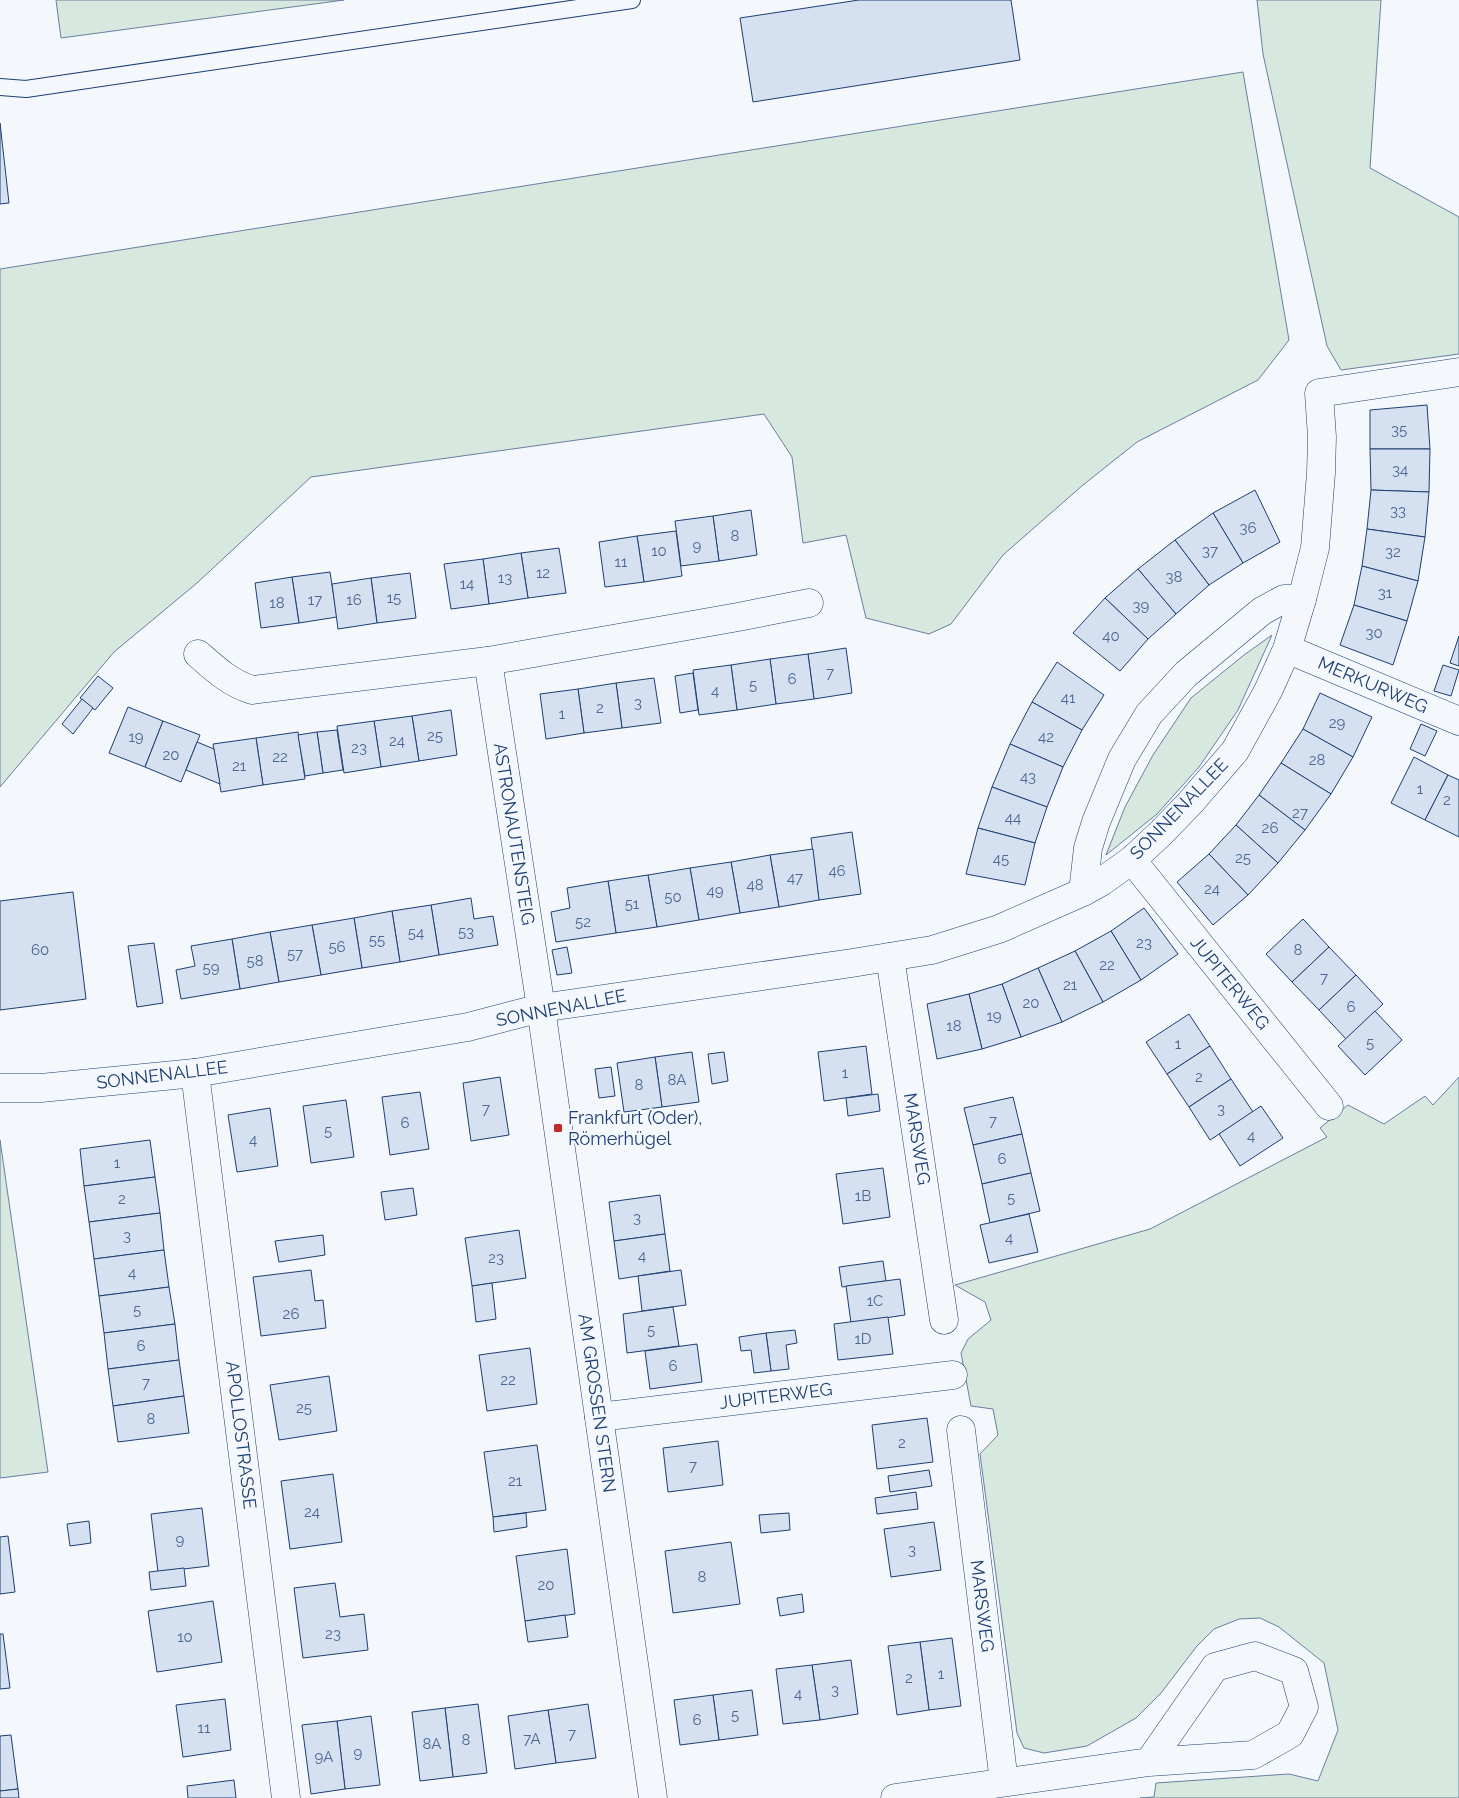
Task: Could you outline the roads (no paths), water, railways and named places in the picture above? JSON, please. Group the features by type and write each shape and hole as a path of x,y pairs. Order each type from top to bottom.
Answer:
{"street":[{"name":"SONNENALLEE","path":"0,1088 40,1088 195,1073 458,1029 541,1008 932,950 990,932 1083,892 1102,882 1132,860 1190,803 1234,750 1255,716 1287,649 1315,548 1320,508 1322,437 1319,393 1459,372"},
{"path":"1083,892 1088,848 1096,822 1122,759 1149,714 1186,674 1262,612 1284,599 1302,599"},
{"path":"198,654 223,676 240,686 252,690 488,661 809,603"},
{"name":"MERKURWEG","path":"1287,649 1459,722"},
{"name":"ASTRONAUTENSTEIG","path":"488,661 541,1008"},
{"name":"JUPITERWEG","path":"1132,860 1329,1106"},
{"name":"MARSWEG","path":"890,957 944,1320"},
{"name":"AM GROSSEN STERN","path":"541,1008 653,1798"},
{"name":"APOLLOSTRASSE","path":"195,1073 286,1798"},
{"name":"JUPITERWEG","path":"599,1417 953,1375"},
{"name":"MARSWEG","path":"960,1430 1004,1782"},
{"path":"895,1798 1149,1762 1253,1755 1290,1734 1304,1707 1294,1671 1255,1656 1215,1667 1149,1762"}],"lane":[{"path":"0,87 26,89 632,0"}],"place":[{"name":"Frankfurt (Oder), Römerhügel","path":"558,1128"}]}
